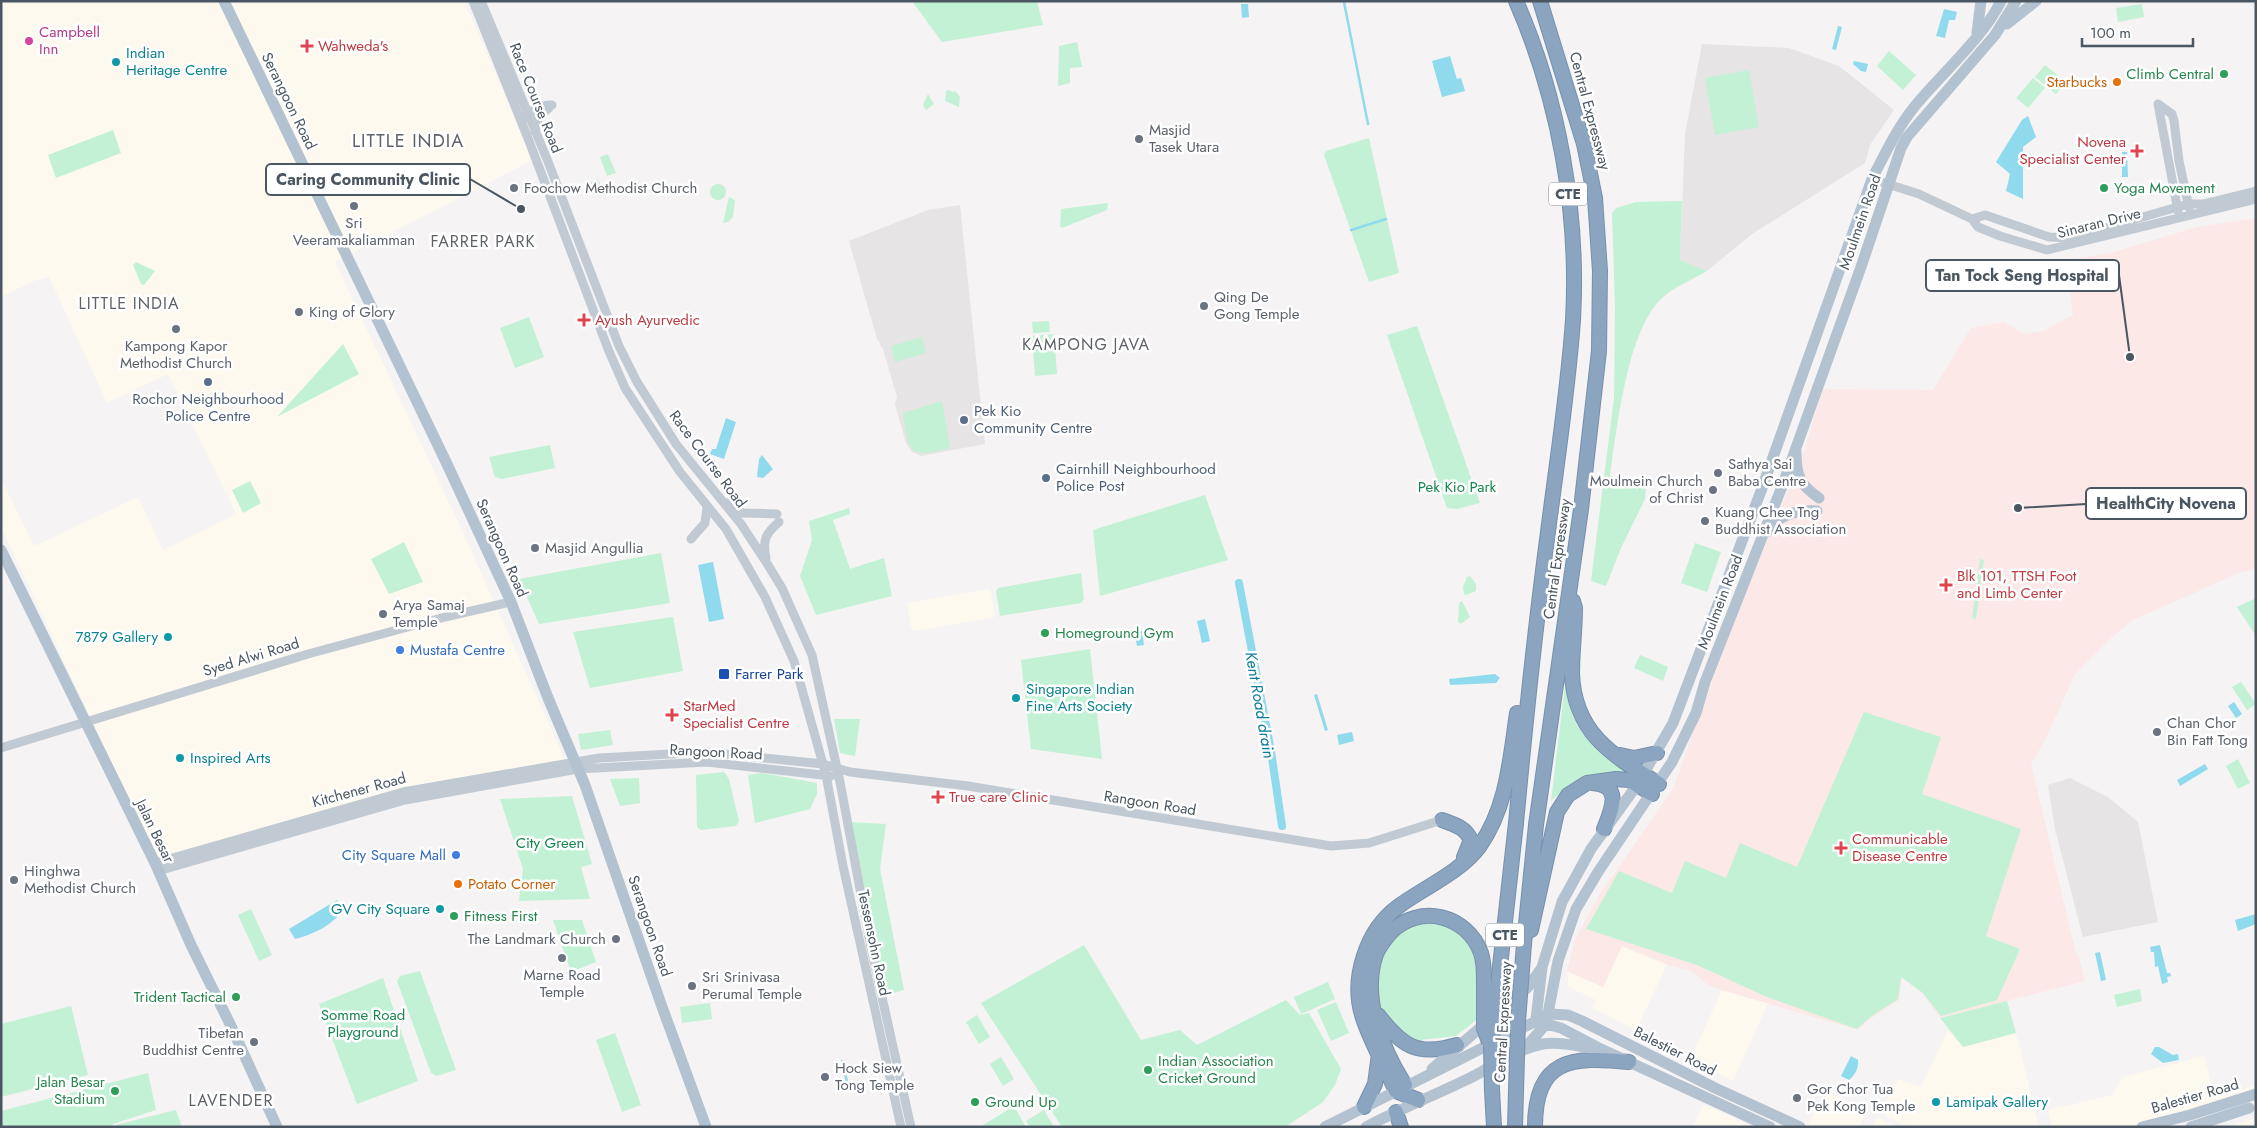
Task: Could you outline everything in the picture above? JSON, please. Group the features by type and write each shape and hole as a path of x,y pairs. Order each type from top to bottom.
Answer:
{"highway":[{"name":"Central Expressway","path":"1494,1127 1491,1047 1537,615 1571,348 1573,270 1569,201 1560,146 1534,43 1516,1"},
{"name":"Central Expressway","path":"1515,1127 1518,1021 1524,944 1536,825 1570,592 1597,376 1600,271 1595,198 1584,144 1550,27 1540,1"},
{"path":"1570,592 1575,608 1572,671 1577,707 1585,724 1597,740 1640,780 1655,789"},
{"path":"1418,1100 1401,1088 1379,1053 1362,1018 1359,991 1364,954 1386,917 1458,866 1477,849 1491,829 1501,807 1530,628 1537,615"},
{"path":"1612,753 1634,758 1656,753"},
{"path":"1524,944 1534,921 1557,812 1568,795 1587,783 1623,779 1640,780"},
{"path":"1587,783 1603,786 1611,791 1613,796 1612,808 1604,830"},
{"path":"1442,820 1460,826 1467,832 1471,840 1469,849 1458,866"},
{"path":"1401,1088 1373,1009 1372,973 1376,953 1392,931 1409,918 1427,915 1441,916 1463,926 1473,938 1481,953 1484,966 1484,1028 1491,1047"},
{"path":"1373,1009 1386,1026 1408,1046 1443,1050 1457,1045"},
{"path":"1364,1107 1375,1084 1379,1053"},
{"path":"1535,1127 1535,1105 1540,1089 1548,1075 1572,1062 1623,1059"},
{"path":"1396,1112 1401,1127"}],"main road":[{"name":"Serangoon Road","path":"224,1 447,464 511,602 548,698 577,765 706,1127"},
{"path":"1976,37 1981,1"},
{"name":"Moulmein Road","path":"1544,1019 1542,967 1562,902 1581,866 1640,780 1673,723 1688,687 1872,179 1894,136 1915,106 1976,37 2001,1"},
{"name":"Moulmein Road","path":"1544,1019 1558,960 1576,909 1598,872 1655,789 1682,743 1696,713 1796,446 1861,267 1887,186 1907,137 1995,35 2016,1"},
{"path":"1995,35 2036,1"},
{"path":"1796,446 1797,470 1800,480 1806,488 1819,498"},
{"path":"1758,547 1772,526 1782,516 1803,510 1817,511"},
{"name":"Jalan Besar","path":"1,550 156,867 191,945 232,1026 277,1127"},
{"path":"1425,1075 1457,1045 1528,987 1542,967"},
{"name":"Balestier Road","path":"1544,1019 1568,1016 1715,1088 1800,1127"},
{"path":"1524,1049 1544,1019"},
{"path":"1325,1127 1425,1075 1544,1019"},
{"name":"Balestier Road","path":"1544,1019 1601,1049 1770,1127"},
{"path":"1622,1041 1618,1049 1623,1059"},
{"name":"Balestier Road","path":"1366,1127 1418,1100 1471,1077 1524,1049 1557,1044 1601,1049"},
{"name":"Balestier Road","path":"2142,1127 2190,1115 2256,1094"},
{"name":"Balestier Road","path":"2191,1127 2249,1108"}],"street":[{"name":"Race Course Road","path":"473,1 625,388 656,437 707,507 726,529 747,565 786,641 794,661 824,764"},
{"name":"Race Course Road","path":"482,1 619,346 637,382 676,444 741,524 782,588 812,655 836,766"},
{"path":"519,92 540,107"},
{"path":"2179,216 2158,104 2172,114 2190,214"},
{"path":"525,131 524,122 528,114 540,107 552,105 542,112 535,132"},
{"name":"Sinaran Drive","path":"1872,179 1887,186 1921,196 1972,219 1978,226 2000,236 2047,250 2074,245 2179,216 2256,199"},
{"name":"Sinaran Drive","path":"1972,219 1985,215 2050,237 2070,238 2188,204 2203,204 2256,191"},
{"path":"717,496 743,513 778,518 765,536 764,547 768,566"},
{"path":"691,539 705,523 707,507"},
{"name":"Syed Alwi Road","path":"1,748 308,654 445,617 511,602"},
{"name":"Rangoon Road","path":"577,765 616,756 706,752 824,764 836,766 850,772 968,786 1331,846 1368,843 1442,820"},
{"name":"Rangoon Road","path":"577,765 708,762 838,777 850,772"},
{"name":"Tessensohn Road","path":"824,764 843,866 901,1127"},
{"name":"Kitchener Road","path":"156,867 403,792 577,765"},
{"name":"Tessensohn Road","path":"836,766 871,948 911,1127"}],"shaded area":[{"name":"LITTLE INDIA","path":"1,1 464,1 533,160 335,262 461,528 568,767 156,857 1,527 1,478 34,546 138,497 163,550 236,514 168,374 107,403 49,277 34,281 1,297"},
{"path":"1702,44 1789,48 1839,66 1894,110 1870,145 1865,163 1752,234 1707,271 1680,260 1685,134"},
{"path":"960,205 985,444 921,456 912,452 906,443 895,404 897,397 883,349 877,339 849,241 928,210"},
{"path":"2256,218 2256,569 2241,572 2133,620 2114,635 2075,674 2044,742 2031,764 2076,954 2078,954 2085,981 1940,1018 1922,993 1902,978 1899,1000 1870,1019 1858,1030 1722,990 1708,985 1691,970 1674,967 1622,946 1603,987 1567,971 1575,940 1600,894 1673,789 1727,638 1806,447 1821,389 1933,390 1971,328 2004,322 2024,334 2043,331 2073,315 2067,260 2111,253 2197,227"},
{"path":"988,589 991,592 995,617 915,631 911,628 907,603"},
{"path":"2070,778 2108,797 2138,822 2158,922 2083,937 2055,829 2048,785"},
{"path":"1622,946 1667,965 1636,1030 1593,1008 1596,1000 1569,987 1567,971 1603,987"},
{"path":"1722,990 1768,1003 1733,1081 1690,1060"},
{"path":"1948,1030 1963,1047 2016,1033 2039,1127 1907,1127 1884,1115 1882,1110 1898,1079 1921,1087"},
{"path":"2204,1056 2215,1098 2256,1085 2256,1087 2216,1105 2142,1127 2052,1127 2048,1110 2112,1095 2123,1077"},
{"path":"1825,1091 1848,1101 1845,1108 1864,1117 1859,1127 1815,1127 1808,1124 1818,1105 1823,1106"},
{"path":"1703,1104 1752,1127 1693,1127"},
{"path":"1877,1117 1890,1124 1897,1127 1872,1127"},
{"path":"2256,1118 2256,1127 2228,1127"}],"green space":[{"path":"912,1 1037,1 1043,25 942,42"},
{"path":"2142,4 2144,17 2118,22 2116,8"},
{"path":"1077,42 1082,67 1070,68 1070,83 1058,86 1059,46"},
{"path":"1889,51 1916,75 1903,90 1877,66"},
{"path":"2045,65 2066,82 2056,94 2035,77"},
{"path":"1749,70 1759,127 1715,135 1705,78"},
{"path":"2033,78 2045,88 2028,108 2016,98"},
{"path":"946,91 955,91 960,97 959,107 945,101"},
{"path":"928,94 934,104 926,110 923,105"},
{"path":"113,130 121,153 56,178 48,155"},
{"path":"1369,138 1399,273 1369,282 1324,155 1326,151"},
{"path":"608,154 616,173 607,176 600,157"},
{"path":"598,179 604,195 597,196 591,182"},
{"path":"718,184 726,192 718,200 710,192"},
{"path":"729,197 735,200 733,217 728,222 723,223"},
{"path":"1682,201 1680,260 1707,271 1677,287 1661,299 1649,314 1632,357 1620,408 1610,476 1646,484 1645,499 1621,548 1606,586 1591,581 1614,398 1615,306 1612,213 1616,208 1636,202"},
{"path":"1108,203 1107,210 1062,228 1060,226 1061,209"},
{"path":"136,262 155,271 144,285 141,284 133,265"},
{"path":"529,317 544,357 515,368 500,328"},
{"path":"1049,321 1050,332 1033,333 1032,322"},
{"name":"Pek Kio Park","path":"1417,326 1480,503 1457,509 1447,508 1387,335"},
{"path":"1054,334 1057,374 1035,376 1032,336"},
{"path":"922,337 926,353 895,362 891,346"},
{"path":"343,344 359,374 277,417"},
{"path":"942,401 950,448 926,453 913,450 909,445 903,413"},
{"path":"550,445 555,468 502,479 495,477 489,457"},
{"path":"250,481 261,503 243,513 232,490"},
{"path":"1205,495 1228,560 1100,596 1093,530"},
{"path":"849,508 850,514 833,520 850,569 884,558 892,596 816,615 800,576 812,540 809,521"},
{"path":"404,542 423,582 389,594 371,559"},
{"path":"1695,543 1721,552 1707,592 1681,583"},
{"path":"661,553 670,603 539,624 519,579"},
{"path":"1980,559 1984,560 1976,619 1972,618"},
{"path":"1081,573 1084,599 1081,603 1000,616 996,591 998,588"},
{"path":"1470,576 1476,584 1476,591 1466,595 1464,594 1463,587 1467,577"},
{"path":"2256,598 2256,636 2237,607"},
{"path":"1462,601 1470,617 1461,624 1458,622 1459,603"},
{"path":"673,617 683,671 590,688 573,632"},
{"path":"1090,649 1102,759 1031,749 1021,660"},
{"path":"1640,655 1668,667 1663,681 1634,668"},
{"path":"1566,677 1569,704 1579,728 1594,745 1631,773 1608,774 1588,778 1569,787 1551,801"},
{"path":"2241,682 2256,704 2247,710 2232,687"},
{"path":"1864,712 1941,737 1922,794 2021,829 1986,936 2020,949 1997,1000 1941,1016 1923,993 1901,977 1898,999 1869,1018 1857,1029 1767,997 1697,965 1586,929 1619,871 1672,893 1685,861 1726,878 1740,843 1797,867"},
{"path":"834,719 860,719 855,756 840,753"},
{"path":"610,730 613,745 581,750 578,734"},
{"path":"2238,759 2250,783 2238,789 2226,766"},
{"path":"724,772 729,779 739,821 736,826 701,830 697,827 696,775"},
{"path":"762,773 817,783 817,794 810,809 755,823 748,775"},
{"path":"639,778 640,803 620,806 610,779"},
{"name":"City Green","path":"572,796 592,864 581,867 590,899 519,901 523,869 500,799"},
{"path":"847,822 886,824 880,869 904,990 882,996"},
{"path":"251,909 272,955 259,961 238,915"},
{"path":"553,920 582,920 596,962 571,972"},
{"path":"1425,922 1444,926 1458,933 1474,955 1479,984 1480,1017 1456,1036 1411,1041 1382,1012 1377,1000 1375,980 1380,958 1390,939 1406,927"},
{"path":"1084,945 1141,1040 1180,1030 1197,1045 1286,1000 1300,1015 1309,1013 1341,1069 1335,1085 1323,1102 1285,1127 1062,1127 981,1003"},
{"path":"420,971 456,1070 437,1076 431,1073 397,981 400,976"},
{"name":"Somme Road Playground","path":"383,978 418,1081 357,1104 319,1004"},
{"path":"1328,982 1335,999 1301,1014 1294,997"},
{"path":"2140,989 2142,1001 2117,1007 2114,995"},
{"path":"2007,1001 2016,1033 1963,1047 1940,1018"},
{"path":"1336,1002 1349,1033 1331,1041 1317,1010"},
{"path":"710,1003 712,1019 682,1023 680,1007"},
{"path":"71,1006 88,1075 1,1097 1,1024"},
{"path":"977,1015 990,1037 979,1044 966,1022"},
{"path":"615,1033 641,1105 622,1112 596,1040"},
{"path":"1001,1057 1014,1079 1003,1086 990,1064"},
{"name":"Jalan Besar Stadium","path":"148,1073 156,1110 113,1124 113,1127 1,1127 1,1111"},
{"path":"1014,1106 1026,1127 980,1127"},
{"path":"176,1110 182,1127 116,1127 116,1125"},
{"path":"1044,1110 1054,1127 1030,1127 1026,1121"}],"water":[{"path":"1241,4 1248,4 1249,17 1242,18"},
{"path":"1944,9 1957,12 1955,20 1949,20 1945,38 1936,36"},
{"path":"1838,26 1842,27 1836,50 1832,49"},
{"path":"1450,56 1457,79 1461,78 1465,91 1442,97 1432,61"},
{"path":"1854,61 1868,64 1866,72 1861,71 1853,64"},
{"path":"2028,116 2036,137 2023,147 2023,199 2006,191 2010,174 1996,162 2022,120"},
{"path":"2122,152 2127,152 2128,177 2122,177"},
{"path":"726,418 736,422 724,459 710,454 712,449 716,449"},
{"path":"762,455 773,469 763,478 757,477 759,459"},
{"path":"713,562 724,619 709,622 698,565"},
{"path":"1205,619 1210,641 1202,643 1197,621"},
{"path":"1142,631 1144,645 1137,646 1134,632"},
{"path":"1495,674 1500,678 1496,683 1450,685 1449,679"},
{"path":"1317,694 1328,730 1325,731 1314,695"},
{"path":"2234,702 2242,714 2236,718 2228,706"},
{"path":"1352,732 1354,741 1339,745 1337,735"},
{"path":"2205,764 2208,769 2180,786 2177,780"},
{"path":"337,900 344,910 339,916 322,929 295,939 289,929"},
{"path":"2256,914 2256,924 2238,931 2235,920"},
{"path":"2160,945 2167,973 2170,973 2171,976 2167,977 2168,982 2162,984 2158,966 2155,967 2154,952 2151,952 2150,947"},
{"path":"2100,952 2106,980 2101,981 2095,953"},
{"path":"2155,1047 2159,1047 2173,1055 2178,1054 2179,1060 2163,1063 2151,1054"},
{"path":"1851,1056 1858,1060 1858,1066 1849,1080 1841,1076"}],"waterway":[{"path":"1344,2 1368,124"},
{"path":"1351,230 1386,219"},
{"name":"Kent Road drain","path":"1239,583 1271,751 1282,826"},
{"path":"842,1061 848,1086"}],"place":[{"name":"Campbell Inn","path":"29,41"},
{"name":"Wahweda's","path":"307,46"},
{"name":"Indian Heritage Centre","path":"116,62"},
{"name":"Climb Central","path":"2224,74"},
{"name":"Starbucks","path":"2117,82"},
{"name":"Masjid Tasek Utara","path":"1139,139"},
{"name":"Novena Specialist Center","path":"2137,151"},
{"name":"Foochow Methodist Church","path":"514,188"},
{"name":"Yoga Movement","path":"2104,188"},
{"name":"Sri Veeramakaliamman","path":"354,206"},
{"name":"Caring Community Clinic","path":"521,209"},
{"name":"Qing De Gong Temple","path":"1204,306"},
{"name":"King of Glory","path":"299,312"},
{"name":"Ayush Ayurvedic","path":"584,320"},
{"name":"Kampong Kapor Methodist Church","path":"176,329"},
{"name":"Tan Tock Seng Hospital","path":"2130,357"},
{"name":"Rochor Neighbourhood Police Centre","path":"208,382"},
{"name":"Pek Kio Community Centre","path":"964,420"},
{"name":"Sathya Sai Baba Centre","path":"1718,473"},
{"name":"Cairnhill Neighbourhood Police Post","path":"1046,478"},
{"name":"Moulmein Church of Christ","path":"1713,490"},
{"name":"HealthCity Novena","path":"2018,508"},
{"name":"Kuang Chee Tng Buddhist Association","path":"1705,521"},
{"name":"Masjid Angullia","path":"535,548"},
{"name":"Blk 101, TTSH Foot and Limb Center","path":"1946,585"},
{"name":"Arya Samaj Temple","path":"383,614"},
{"name":"Homeground Gym","path":"1045,633"},
{"name":"7879 Gallery","path":"168,637"},
{"name":"Mustafa Centre","path":"400,650"},
{"name":"Farrer Park","path":"724,674"},
{"name":"Singapore Indian Fine Arts Society","path":"1016,698"},
{"name":"StarMed Specialist Centre","path":"672,715"},
{"name":"Chan Chor Bin Fatt Tong","path":"2157,732"},
{"name":"Inspired Arts","path":"180,758"},
{"name":"True care Clinic","path":"938,797"},
{"name":"Communicable Disease Centre","path":"1841,848"},
{"name":"City Square Mall","path":"456,855"},
{"name":"Hinghwa Methodist Church","path":"14,880"},
{"name":"Potato Corner","path":"458,884"},
{"name":"GV City Square","path":"440,909"},
{"name":"Fitness First","path":"454,916"},
{"name":"The Landmark Church","path":"616,939"},
{"name":"Marne Road Temple","path":"562,958"},
{"name":"Sri Srinivasa Perumal Temple","path":"692,986"},
{"name":"Trident Tactical","path":"236,997"},
{"name":"Tibetan Buddhist Centre","path":"254,1042"},
{"name":"Indian Association Cricket Ground","path":"1148,1070"},
{"name":"Hock Siew Tong Temple","path":"825,1077"},
{"name":"Jalan Besar Stadium","path":"115,1091"},
{"name":"Gor Chor Tua Pek Kong Temple","path":"1797,1098"},
{"name":"Ground Up","path":"975,1102"},
{"name":"Lamipak Gallery","path":"1936,1102"}],"district":[{"name":"LITTLE INDIA","path":"408,141"},
{"name":"FARRER PARK","path":"483,241"},
{"name":"LITTLE INDIA","path":"129,303"},
{"name":"KAMPONG JAVA","path":"1086,344"},
{"name":"LAVENDER","path":"231,1100"}]}
